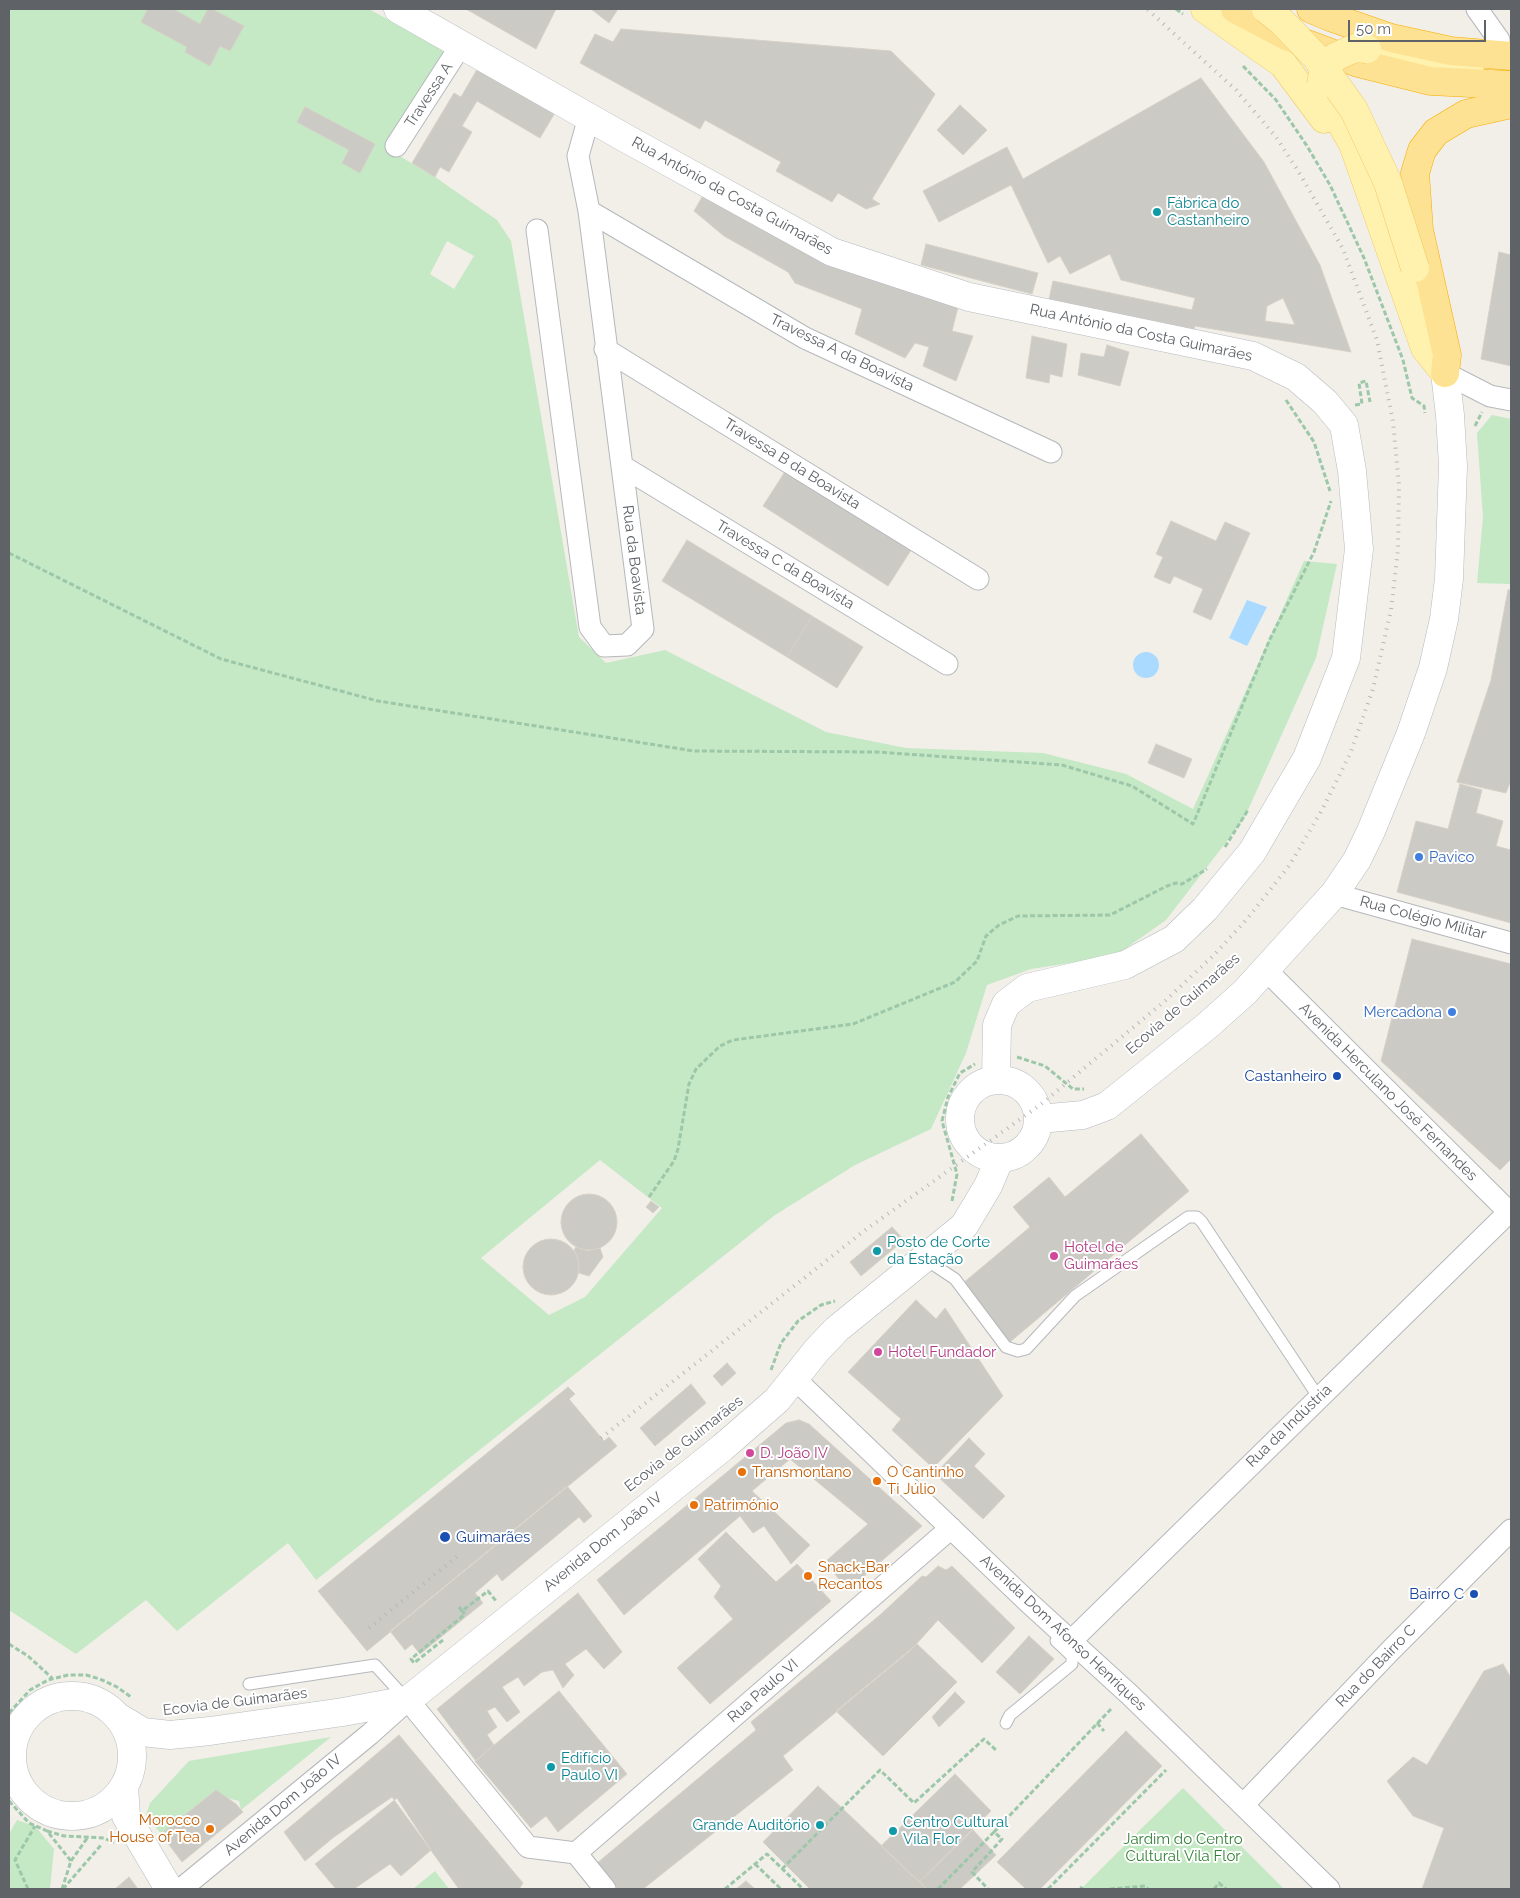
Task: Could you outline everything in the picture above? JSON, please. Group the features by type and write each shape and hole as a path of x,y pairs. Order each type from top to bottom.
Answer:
{"highway":[{"path":"1235,9 1286,36 1358,63 1430,81 1511,85"},
{"path":"1311,9 1392,38 1451,51 1505,48"},
{"path":"1445,373 1447,355 1419,230 1415,173 1422,150 1436,132 1466,114 1511,104"}],"main road":[{"path":"1266,9 1316,57 1354,110 1388,183 1445,373"},
{"path":"1198,14 1283,64 1364,176"},
{"path":"1445,373 1425,348 1352,144 1321,88 1323,72 1335,57 1355,48 1459,65 1511,68"}],"street":[{"name":"Rua António da Costa Guimarães","path":"398,9 832,252 968,297 1253,356 1296,377 1331,409 1344,425 1352,471 1359,549 1346,658 1307,758 1252,852 1206,909 1174,938 1125,965 1027,988 1006,1004 997,1025 996,1068"},
{"path":"1477,9 1505,48"},
{"name":"Travessa A","path":"396,146 461,44"},
{"name":"Rua da Boavista","path":"537,230 590,627 604,646 628,645 642,629 622,466 605,350 589,211 578,156 589,117"},
{"name":"Travessa A da Boavista","path":"589,211 805,338 1051,452"},
{"name":"Travessa B da Boavista","path":"605,350 978,579"},
{"path":"1445,373 1490,396 1511,400"},
{"path":"1039,1119 1083,1115 1108,1106 1207,1026 1245,992 1334,894 1357,860 1405,748 1433,668 1444,619 1449,579 1453,466 1445,373"},
{"name":"Travessa C da Boavista","path":"622,466 947,664"},
{"name":"Rua Colégio Militar","path":"1334,894 1511,942"},
{"name":"Avenida Herculano José Fernandes","path":"1265,969 1510,1213"},
{"path":"996,1068 1011,1081 1023,1087 1033,1098 1039,1119 1036,1135 1026,1148 1011,1156 1000,1158 990,1157 972,1148 964,1137 960,1121 964,1100 996,1068"},
{"name":"Avenida Dom João IV","path":"164,1883 370,1734 408,1700 777,1400 782,1377 872,1299 925,1259 964,1226 988,1186 1000,1158"},
{"name":"Rua da Indústria","path":"1070,1642 1510,1213"},
{"name":"Avenida Dom Afonso Henriques","path":"782,1377 1130,1695 1329,1889"},
{"name":"Rua Paulo VI","path":"576,1853 948,1530"},
{"name":"Rua do Bairro C","path":"1243,1805 1391,1650 1511,1530"},
{"path":"45,1823 36,1804 21,1789 13,1770 11,1752 15,1734 25,1716 40,1703 61,1696 84,1696 103,1703 127,1708 132,1758 126,1781 126,1816 164,1883"},
{"path":"408,1700 528,1847 576,1853 605,1889"},
{"name":"Avenida Dom João IV","path":"127,1708 134,1728 152,1734 210,1732 408,1700"},
{"name":"Avenida Dom João IV","path":"126,1781 160,1750 210,1732"},
{"path":"45,1823 89,1813 105,1806 126,1781"},
{"path":"45,1823 100,1824 113,1830 134,1844 164,1883"}],"lane":[{"path":"925,1259 955,1279 1006,1346 1018,1351 1026,1349 1075,1296 1188,1217 1197,1217 1319,1398"},
{"path":"948,1530 1072,1656 1072,1664 1010,1716 1006,1723 1014,1719 1089,1659"},
{"path":"249,1684 376,1665 408,1700"}],"path":[{"path":"1176,9 1198,14"},
{"path":"1239,62 1276,100 1308,146 1330,185 1364,258 1403,360 1412,398 1424,406 1426,415"},
{"path":"9,553 221,659 378,701 694,751 877,752 1062,765 1132,786 1193,824 1270,639 1314,552 1332,497 1314,442 1279,389 1286,372"},
{"path":"1331,409 1362,404 1359,383 1366,382 1370,402"},
{"path":"1220,853 1253,802"},
{"path":"649,1197 674,1161 689,1084 696,1069 720,1046 733,1040 853,1024 955,982 977,962 986,936 999,925 1018,916 1110,915 1167,886 1176,883 1182,884 1210,867"},
{"path":"948,1207 952,1200 957,1174 942,1122 948,1098 960,1073 978,1062 996,1068 1012,1056 1031,1060 1045,1066 1073,1089 1087,1089"},
{"path":"782,1377 781,1343 798,1321 820,1305 840,1300"},
{"path":"462,1611 488,1591 502,1606"},
{"path":"487,1606 495,1600"},
{"path":"450,1634 414,1663 411,1659 465,1614 459,1607"},
{"path":"9,1644 28,1656 53,1679"},
{"path":"9,1713 30,1690 53,1679 68,1675 86,1675 117,1687 127,1708"},
{"path":"938,1889 1111,1709"},
{"path":"1097,1723 1104,1731"},
{"path":"782,1869 880,1770 914,1803 984,1739 997,1752"},
{"path":"1048,1889 1166,1770"},
{"path":"9,1801 16,1812 45,1823 64,1836 104,1838 119,1844"},
{"path":"45,1823 71,1861"},
{"path":"28,1889 15,1860 45,1823"},
{"path":"988,1889 972,1872 1002,1839 994,1832"},
{"path":"62,1889 71,1861 88,1837"},
{"path":"62,1889 102,1844"},
{"path":"725,1889 767,1854 802,1889"},
{"path":"755,1864 781,1889"},
{"path":"1214,1889 1219,1883 1226,1889"},
{"path":"1110,1889 1145,1886 1148,1889"}],"green space":[{"path":"9,9 369,9 457,58 398,155 435,177 497,220 511,241 579,637 606,663 665,650 826,732 906,748 1043,753 1126,774 1193,809 1304,561 1337,564 1316,658 1244,819 1166,920 1115,956 1031,969 987,985 966,1053 931,1129 855,1165 775,1215 316,1580 288,1543 177,1631 146,1600 76,1654 9,1610","holes":["447,241 474,256 454,289 430,274","600,1160 662,1208 585,1297 549,1315 481,1258"]},
{"path":"1492,415 1511,419 1511,584 1477,583 1483,517 1477,433"},
{"path":"331,1737 241,1810 239,1801 227,1798 216,1790 161,1834 146,1815 150,1803 189,1761"},
{"name":"Jardim do Centro Cultural Vila Flor","path":"1183,1788 1284,1889 1081,1889 1146,1824"},
{"path":"17,1820 35,1826 54,1849 50,1889 9,1889 9,1834"},
{"path":"435,1871 449,1889 413,1889"}],"water":[{"path":"1247,600 1267,607 1247,646 1229,638"},
{"path":"1146,652 1155,656 1159,665 1155,674 1146,678 1137,674 1133,665 1137,656"}],"building":[{"path":"148,9 173,9 200,24 208,9 212,9 244,26 230,51 220,46 210,66 185,52 187,47 141,22"},
{"path":"466,9 556,9 536,49"},
{"path":"591,9 618,9 609,23"},
{"path":"621,29 891,51 935,94 872,199 880,204 866,209 838,193 832,202 776,171 781,162 705,120 700,129 580,63 595,34 613,42"},
{"path":"479,66 556,111 540,138 477,101 462,126 472,132 449,172 440,167 435,177 412,163 454,93 461,97"},
{"name":"Fábrica do Castanheiro","path":"1201,78 1264,162 1320,265 1351,352 1195,326 1194,329 1049,299 1053,281 1192,310 1195,298 1121,280 1110,254 1070,274 1060,256 1048,263 1011,185 939,222 923,191 1007,147 1023,179","holes":["1283,298 1295,325 1265,321 1267,306"]},
{"path":"960,105 987,130 963,155 937,130"},
{"path":"305,107 375,144 360,173 342,163 349,150 297,122"},
{"path":"705,192 959,303 952,331 973,336 956,381 923,366 929,347 915,343 905,358 855,334 862,309 795,283 788,272 724,236 694,211"},
{"path":"926,244 1038,273 1032,294 921,265"},
{"path":"1499,252 1511,255 1511,366 1481,359"},
{"path":"1032,336 1067,344 1062,377 1050,374 1049,383 1026,378"},
{"path":"1107,345 1129,352 1120,386 1078,375 1081,353 1104,357"},
{"path":"788,467 913,547 888,586 763,506"},
{"path":"1171,521 1216,541 1225,522 1250,533 1211,620 1193,612 1203,589 1174,576 1170,584 1154,577 1163,557 1156,554"},
{"path":"687,540 812,616 787,657 662,581"},
{"path":"1508,590 1511,590 1511,780 1506,793 1457,782 1491,680"},
{"path":"812,616 863,647 837,688 787,657"},
{"path":"1156,744 1192,759 1184,778 1148,763"},
{"path":"1460,784 1482,790 1476,813 1503,821 1496,846 1511,850 1511,923 1397,892 1416,821 1448,829"},
{"name":"Mercadona","path":"1412,939 1511,964 1511,1159 1500,1170 1381,1061"},
{"name":"Hotel de Guimarães","path":"1141,1134 1189,1191 1010,1342 962,1284 1030,1227 1013,1207 1049,1177 1065,1197"},
{"path":"584,1194 594,1194 609,1202 615,1211 617,1222 615,1233 609,1242 594,1250 584,1250 573,1245 566,1238 561,1227 561,1217 566,1206 573,1199"},
{"path":"651,1201 659,1207 653,1213 646,1207"},
{"name":"Posto de Corte da Estação","path":"892,1227 904,1240 861,1276 850,1262"},
{"path":"546,1239 556,1239 571,1247 577,1256 579,1267 577,1278 571,1287 556,1295 546,1295 535,1290 528,1283 523,1272 523,1262 528,1251 535,1244"},
{"path":"576,1247 588,1251 600,1248 603,1257 589,1276 579,1273 578,1258 574,1250"},
{"name":"Hotel Fundador","path":"916,1300 936,1319 945,1308 1003,1396 933,1468 892,1430 901,1419 848,1372"},
{"path":"727,1363 736,1373 722,1386 713,1376"},
{"path":"691,1384 706,1403 655,1446 640,1428"},
{"path":"568,1387 575,1394 569,1399 604,1441 609,1437 617,1446 367,1651 318,1591"},
{"path":"799,1420 809,1424 922,1526 848,1590 825,1562 868,1524 790,1459 752,1491 810,1545 791,1564 764,1526 753,1533 740,1516 624,1615 597,1580 786,1423"},
{"path":"969,1438 985,1454 974,1466 1005,1496 983,1519 935,1474"},
{"path":"567,1486 592,1516 584,1523 579,1517 502,1581 497,1574 475,1593 483,1603 420,1654 412,1644 405,1650 390,1631"},
{"path":"726,1532 776,1582 797,1564 831,1601 710,1704 677,1668 733,1619 714,1597 721,1586 698,1559"},
{"path":"938,1566 946,1570 952,1566 1015,1628 982,1663 938,1620 911,1650 783,1756 793,1770 643,1889 617,1889 596,1864 756,1730 751,1722 880,1615 922,1576 926,1577"},
{"path":"578,1593 622,1652 604,1669 586,1649 565,1664 574,1675 563,1688 553,1670 542,1672 524,1686 518,1677 502,1687 520,1712 507,1722 495,1707 487,1711 497,1727 487,1735 494,1745 476,1761 437,1709"},
{"path":"1029,1636 1054,1659 1020,1694 996,1672"},
{"path":"917,1644 957,1682 883,1756 836,1711"},
{"path":"1503,1664 1511,1678 1511,1889 1422,1889 1444,1828 1413,1816 1387,1781 1413,1757 1427,1765 1484,1671"},
{"name":"Edifício Paulo VI","path":"559,1691 627,1774 558,1832 546,1816 531,1828 475,1761"},
{"path":"955,1692 965,1702 939,1727 932,1717"},
{"name":"Centro Cultural Vila Flor","path":"1126,1731 1162,1766 1040,1889 1026,1889 997,1862"},
{"path":"399,1735 523,1883 519,1889 459,1889 392,1797 334,1837 305,1861 284,1832"},
{"path":"955,1774 991,1811 919,1882 881,1846"},
{"name":"Grande Auditório","path":"818,1786 927,1889 810,1889 763,1842"},
{"path":"216,1790 236,1804 243,1812 182,1862 161,1834"},
{"path":"397,1798 431,1850 401,1876 390,1864 354,1889 336,1889 315,1864"},
{"path":"973,1830 996,1855 960,1889 927,1889 919,1882"},
{"path":"129,1877 138,1889 115,1889"},
{"path":"746,1881 755,1889 736,1889"}],"railway":[{"path":"601,1438 864,1231 1040,1105 1165,1001 1215,954 1247,919 1289,866 1322,810 1350,754 1373,689 1391,610 1398,550 1399,485 1393,422 1377,340 1343,249 1300,174 1276,137 1236,90 1147,9"},
{"path":"369,1628 460,1554"}],"place":[{"name":"Fábrica do Castanheiro","path":"1157,212"},
{"name":"Pavico","path":"1419,857"},
{"name":"Mercadona","path":"1452,1012"},
{"name":"Castanheiro","path":"1337,1076"},
{"name":"Posto de Corte da Estação","path":"877,1251"},
{"name":"Hotel de Guimarães","path":"1054,1256"},
{"name":"Hotel Fundador","path":"878,1352"},
{"name":"D. João IV","path":"750,1453"},
{"name":"Transmontano","path":"742,1472"},
{"name":"O Cantinho Ti Júlio","path":"877,1481"},
{"name":"Património","path":"694,1505"},
{"name":"Guimarães","path":"445,1537"},
{"name":"Snack-Bar Recantos","path":"808,1576"},
{"name":"Bairro C","path":"1474,1594"},
{"name":"Edifício Paulo VI","path":"551,1767"},
{"name":"Grande Auditório","path":"820,1825"},
{"name":"Morocco House of Tea","path":"210,1829"},
{"name":"Centro Cultural Vila Flor","path":"893,1831"}]}
